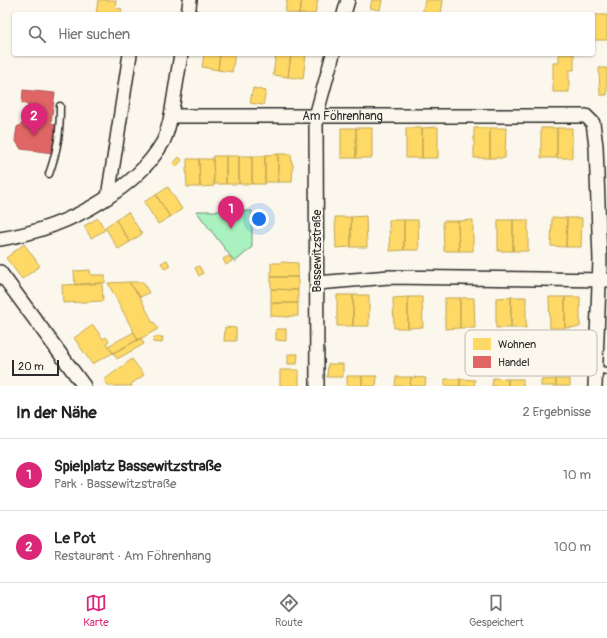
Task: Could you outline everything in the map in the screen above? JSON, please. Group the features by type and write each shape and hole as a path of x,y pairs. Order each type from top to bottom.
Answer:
{"street":[{"path":"188,12 190,0"},
{"path":"345,12 348,0"},
{"path":"108,197 130,56"},
{"path":"0,239 28,234 57,225 86,211 122,189 139,174 152,158 163,140 171,116 181,56"},
{"name":"Bassewitzstraße","path":"317,386 316,116 332,56"},
{"name":"Am Föhrenhang","path":"171,116 586,116 593,122 602,146 600,260 603,280 601,370 595,386"},
{"path":"0,272 84,386"},
{"path":"317,283 389,277 603,280"}],"lane":[{"path":"49,174 56,152 60,129 60,106"}],"green space":[{"path":"196,211 252,211 252,247 235,262"}],"building: Wohnen":[{"path":"98,0 116,0 115,8 122,9 121,12 96,12"},
{"path":"287,0 302,0 299,12 285,12"},
{"path":"302,0 318,0 315,12 299,12"},
{"path":"372,0 382,0 380,10 370,8"},
{"path":"425,0 443,0 441,12 422,12"},
{"path":"595,15 607,15 607,40 595,40"},
{"path":"204,56 220,56 218,70 202,67"},
{"path":"220,56 235,56 232,72 218,70"},
{"path":"276,56 291,56 288,77 273,75"},
{"path":"291,56 306,56 303,79 288,77"},
{"path":"559,56 574,56 574,70 569,70 569,92 553,92 553,63 559,63"},
{"path":"599,68 607,68 607,95 600,95"},
{"path":"253,88 266,91 263,105 250,103"},
{"path":"438,127 438,158 422,158 422,128"},
{"path":"341,128 356,128 356,158 341,158"},
{"path":"356,128 372,128 372,158 356,158"},
{"path":"406,128 422,128 422,158 406,158"},
{"path":"474,128 490,128 490,158 474,158"},
{"path":"490,128 506,128 505,158 490,158"},
{"path":"541,128 557,128 557,158 541,158"},
{"path":"557,128 572,128 572,158 557,158"},
{"path":"278,154 291,154 293,164 292,182 278,182"},
{"path":"278,154 278,182 265,182 265,155"},
{"path":"213,156 226,156 226,184 214,184"},
{"path":"226,156 239,156 239,184 226,184"},
{"path":"239,156 252,156 252,184 239,184"},
{"path":"252,156 265,156 265,184 252,184"},
{"path":"179,157 182,160 176,167 173,164"},
{"path":"187,159 199,159 200,187 187,187"},
{"path":"199,159 213,159 214,186 200,187"},
{"path":"168,187 182,209 170,217 156,195"},
{"path":"156,195 170,217 158,224 144,202"},
{"path":"128,212 142,234 130,242 116,220"},
{"path":"366,216 367,247 351,247 351,217"},
{"path":"335,217 351,217 351,247 336,248"},
{"path":"552,217 567,218 566,247 551,246"},
{"path":"98,218 105,230 91,238 84,226"},
{"path":"567,218 582,218 581,247 566,247"},
{"path":"116,220 130,242 118,249 105,227"},
{"path":"389,220 404,220 404,250 390,251"},
{"path":"404,220 418,220 419,250 404,250"},
{"path":"473,220 473,251 459,251 458,221"},
{"path":"498,220 513,220 513,251 498,251"},
{"path":"513,220 528,220 528,251 513,251"},
{"path":"443,221 458,221 459,251 444,251"},
{"path":"24,244 40,266 22,279 6,258"},
{"path":"229,256 232,261 226,265 223,259"},
{"path":"167,260 170,266 165,269 161,263"},
{"path":"271,263 298,263 298,277 271,277"},
{"path":"199,266 203,273 199,276 195,268"},
{"path":"90,270 91,275 105,275 105,283 75,285 74,271"},
{"path":"271,277 298,277 298,290 271,289"},
{"path":"129,282 139,295 153,323 154,322 158,329 138,340 108,283"},
{"path":"129,282 143,282 149,293 140,297"},
{"path":"102,283 103,301 63,303 62,285"},
{"path":"271,289 298,290 298,303 271,303"},
{"path":"337,295 353,295 353,326 337,326"},
{"path":"353,295 369,295 369,326 353,326"},
{"path":"408,297 422,297 423,327 408,328"},
{"path":"408,297 408,328 394,328 393,298"},
{"path":"511,297 526,297 526,328 511,328"},
{"path":"511,297 511,328 496,328 496,298"},
{"path":"549,297 565,297 565,328 550,328"},
{"path":"565,297 580,297 580,327 565,328"},
{"path":"445,298 460,298 460,328 445,329"},
{"path":"460,298 474,298 475,328 460,328"},
{"path":"271,303 298,303 298,316 271,316"},
{"path":"93,325 103,339 106,337 109,341 106,343 113,353 92,364 74,338"},
{"path":"225,327 236,328 236,341 224,341"},
{"path":"276,329 286,329 286,341 276,340"},
{"path":"134,332 138,340 113,353 108,346"},
{"path":"154,337 163,337 162,343 153,342"},
{"path":"141,338 144,344 117,359 113,353"},
{"path":"288,354 298,354 297,364 288,364"},
{"path":"132,359 144,375 131,384 132,386 109,386 104,380"},
{"path":"328,364 343,364 343,377 327,377"},
{"path":"280,370 299,370 299,386 280,386"},
{"path":"347,376 362,376 362,386 347,386"},
{"path":"362,376 377,376 376,386 362,386"},
{"path":"396,377 411,377 410,386 395,386"},
{"path":"411,377 426,378 425,386 410,386"},
{"path":"493,378 508,379 508,386 492,386"},
{"path":"445,379 460,379 460,386 445,386"},
{"path":"460,379 475,380 474,386 460,386"},
{"path":"508,379 523,379 523,386 508,386"},
{"path":"556,379 570,379 570,386 556,386"},
{"path":"556,379 556,386 541,386 541,380"}],"building: Handel":[{"path":"23,90 55,93 51,123 57,125 53,153 21,149 15,140 17,127 25,122 28,105 22,103"}],"place":[{"name":"Le Pot","path":"34,136"},
{"name":"Spielplatz Bassewitzstraße","path":"231,229"}]}
